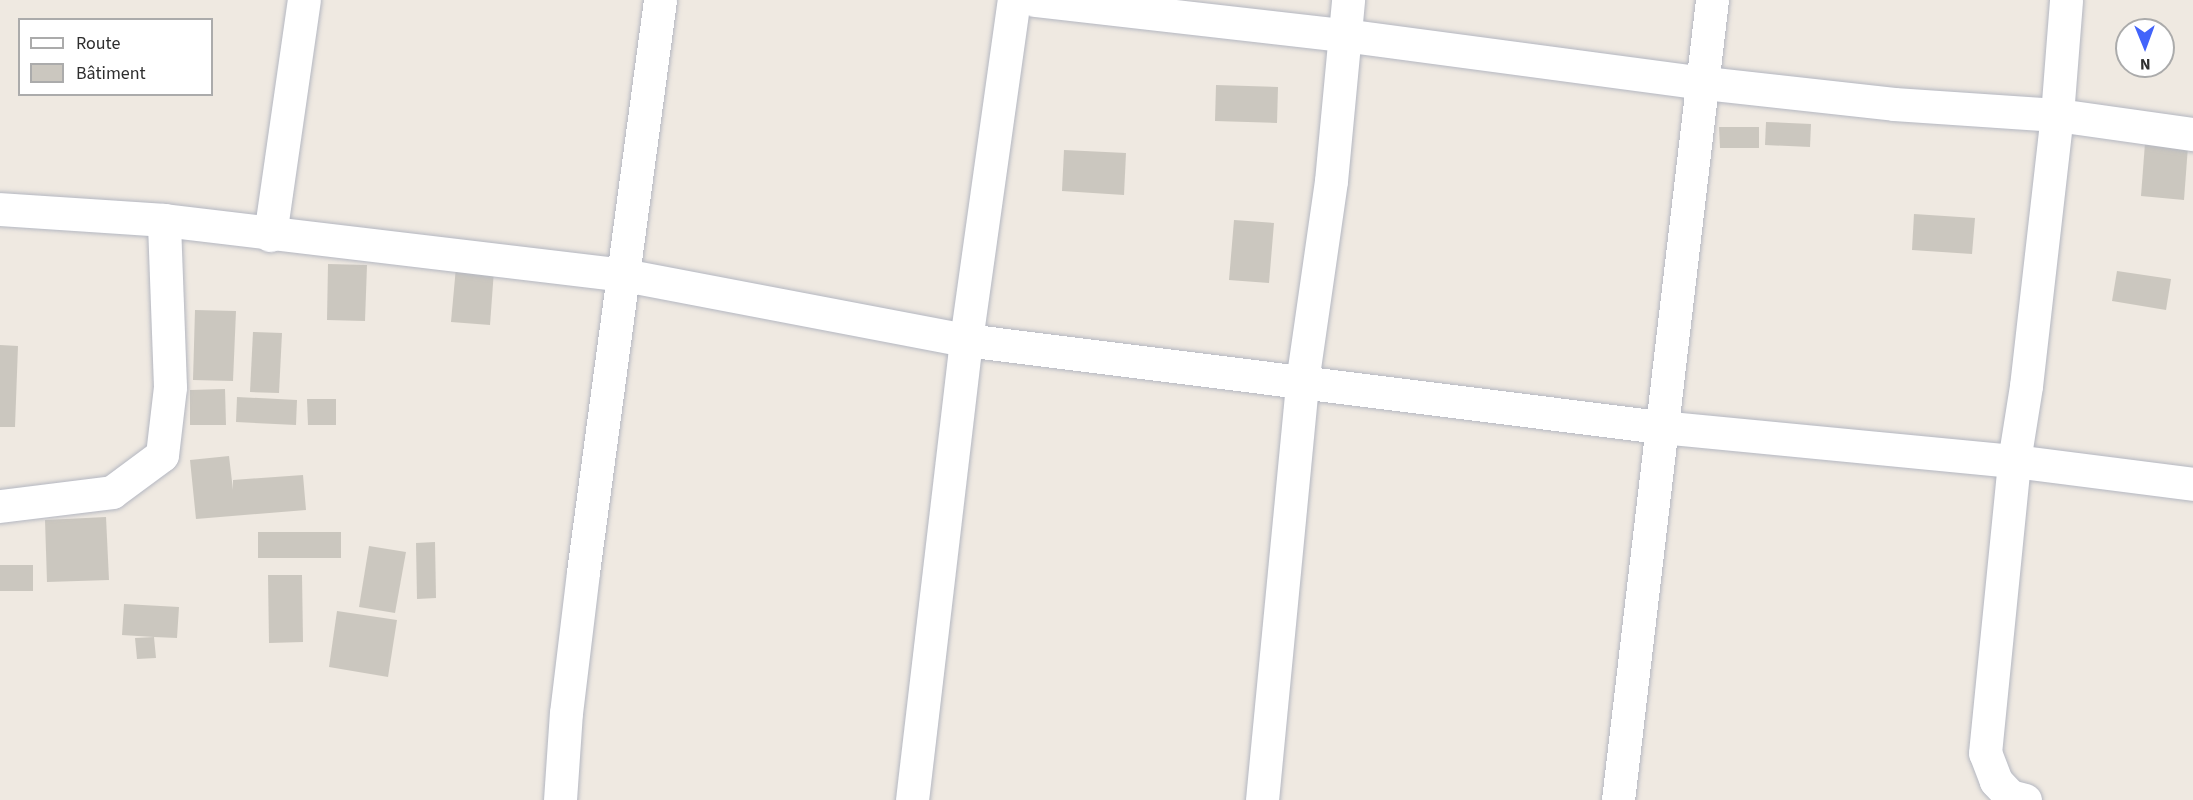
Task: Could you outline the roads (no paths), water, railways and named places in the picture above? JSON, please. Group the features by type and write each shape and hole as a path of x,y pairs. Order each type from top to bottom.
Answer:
{"street":[{"path":"270,235 304,0"},
{"path":"560,800 567,701 660,0"},
{"path":"912,800 966,340 1014,0"},
{"path":"1035,0 1344,35 1705,83 1894,104 2057,115 2193,134"},
{"path":"1262,800 1302,382 1331,181 1348,0"},
{"path":"1618,800 1660,427 1705,83 1712,0"},
{"path":"2025,800 2010,796 1996,781 1985,753 2014,461 2026,386 2057,115 2066,0"},
{"path":"0,209 164,220 270,235 624,275 966,340 1660,427 2014,461 2193,484"},
{"path":"0,506 111,492 162,454 170,387 164,220"}]}
